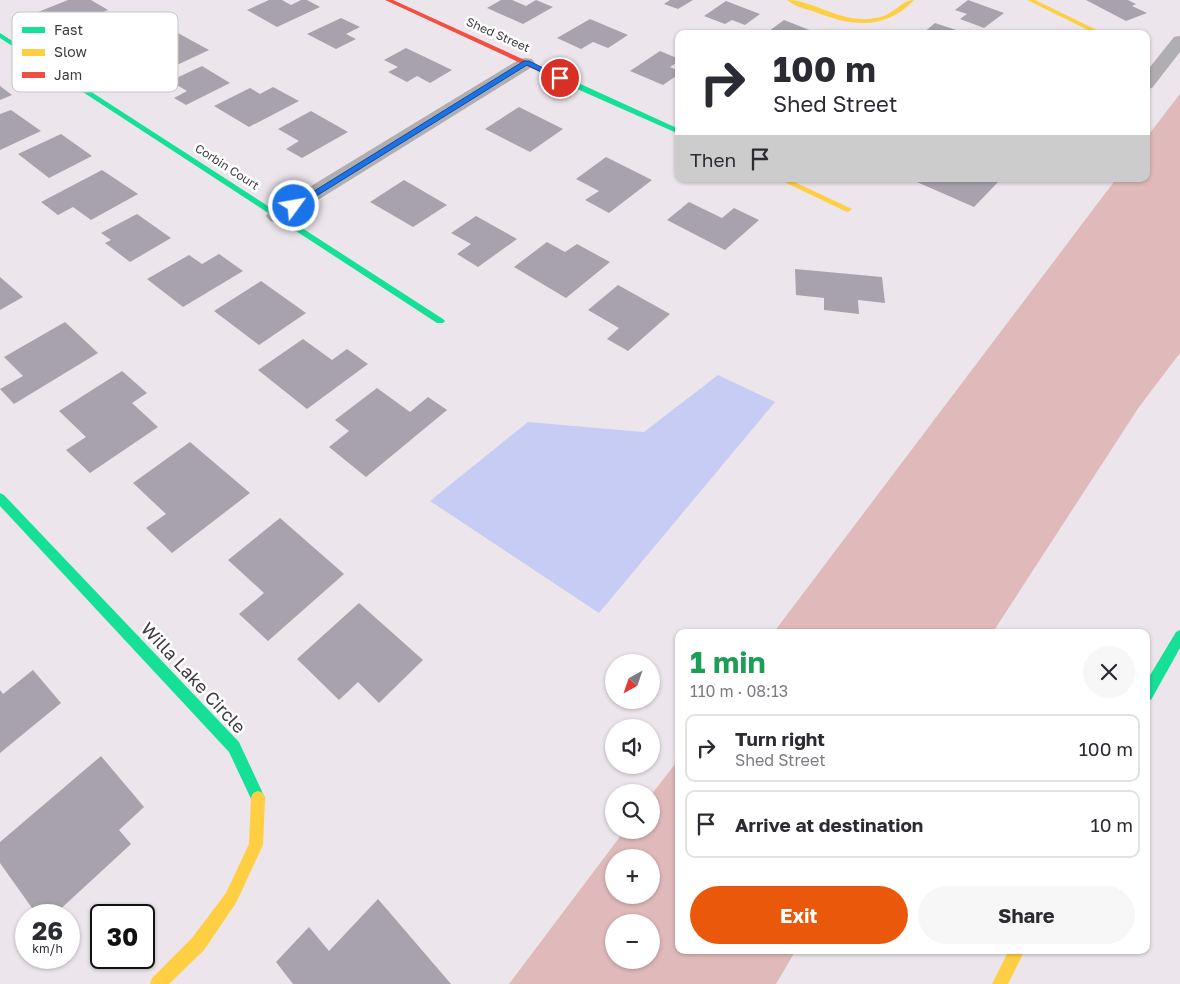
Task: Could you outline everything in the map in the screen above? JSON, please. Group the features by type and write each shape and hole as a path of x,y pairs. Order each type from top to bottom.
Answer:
{"main road":[{"name":"Shed Street","path":"388,0 675,130"},
{"path":"790,0 840,18 863,21 879,20 893,14 911,0"},
{"path":"1030,0 1094,30"},
{"name":"Corbin Court","path":"0,35 12,43"},
{"name":"Corbin Court","path":"87,92 440,321"},
{"path":"789,182 848,209"},
{"name":"Willa Lake Circle","path":"0,498 234,746 258,799 256,846 231,898 198,944 158,984"},
{"path":"1150,688 1180,636"},
{"path":"1000,984 1015,954"}],"street":[{"path":"1150,79 1180,41"},
{"path":"1150,56 1164,62"},
{"path":"277,216 526,62"}],"shaded area":[{"path":"1180,94 1180,353 1139,407 995,629 776,629 1114,182 1150,182 1150,133"},
{"path":"675,764 675,954 794,954 776,984 509,984 605,857 605,904 660,904 660,849 611,849 618,839 660,839 660,784"}],"water":[{"path":"718,375 775,402 599,613 430,501 528,422 644,432"}],"building":[{"path":"68,0 91,0 108,10 103,12 38,12"},
{"path":"269,0 282,0 291,5 301,0 307,0 320,7 277,27 247,10"},
{"path":"501,0 512,0 526,6 536,0 553,7 523,24 487,8"},
{"path":"670,0 693,0 678,9 664,4"},
{"path":"968,0 1004,13 984,28 960,19 967,14 955,10"},
{"path":"1086,0 1128,0 1136,4 1132,6 1147,13 1126,21"},
{"path":"726,1 760,14 745,25 732,20 725,24 704,16"},
{"path":"341,18 360,27 346,34 356,39 336,49 307,34"},
{"path":"590,19 628,35 608,48 593,42 581,49 557,38"},
{"path":"784,20 809,30 770,30"},
{"path":"935,23 956,30 927,30"},
{"path":"178,33 209,50 178,65"},
{"path":"406,48 452,70 430,83 417,76 407,82 388,72 398,67 384,60"},
{"path":"660,51 675,57 675,64 670,67 675,69 675,77 663,85 630,71"},
{"path":"202,66 230,83 186,105 174,98 187,91 178,86 178,77"},
{"path":"0,86 12,95 0,100"},
{"path":"273,87 299,101 249,127 214,106 250,88 260,94"},
{"path":"519,107 563,129 530,152 485,129"},
{"path":"11,110 41,131 0,150 0,114"},
{"path":"311,111 348,132 302,158 286,149 299,141 278,129"},
{"path":"61,134 92,156 49,178 18,154"},
{"path":"606,157 652,180 609,213 585,200 599,191 576,179"},
{"path":"102,170 138,194 91,220 73,207 58,215 41,202"},
{"path":"404,180 447,205 413,227 370,202"},
{"path":"917,182 998,182 974,207"},
{"path":"689,202 722,218 734,208 759,220 725,250 667,220"},
{"path":"137,214 171,238 130,262 105,243 111,240 101,233"},
{"path":"476,216 517,239 478,267 457,254 471,244 451,233"},
{"path":"547,242 565,252 577,244 610,262 566,298 514,267"},
{"path":"219,254 243,271 183,307 147,279 189,255 202,264"},
{"path":"795,269 882,277 885,303 858,300 859,314 824,310 824,298 796,295"},
{"path":"0,277 23,297 0,310"},
{"path":"261,281 306,313 259,345 214,311"},
{"path":"618,285 670,314 628,351 607,339 619,328 588,310"},
{"path":"65,322 98,353 14,404 0,389 23,376 4,357"},
{"path":"303,339 332,360 347,349 368,364 307,409 258,370"},
{"path":"122,371 147,393 132,403 158,427 90,473 66,450 86,437 59,411"},
{"path":"377,388 410,412 428,397 447,410 366,477 329,447 349,431 335,420"},
{"path":"190,442 250,493 172,553 146,528 166,514 133,483"},
{"path":"280,518 344,574 268,641 239,614 264,593 228,560"},
{"path":"359,603 423,660 379,703 358,682 339,700 297,659"},
{"path":"33,670 61,703 0,753 0,690 3,694"},
{"path":"101,756 144,807 119,830 131,844 66,904 29,904 0,863 0,842"},
{"path":"378,899 451,984 293,984 276,962 309,927 329,951"}],"traffic: fast":[{"path":"0,35 12,43"},
{"path":"571,83 675,130"},
{"path":"88,92 440,321"},
{"path":"0,498 234,747 258,798"},
{"path":"1150,688 1180,636"}],"traffic: slow":[{"path":"790,0 827,15 867,22 880,20 892,15 911,0"},
{"path":"1030,0 1094,30"},
{"path":"789,182 848,209"},
{"path":"158,984 198,944 231,898 256,845 258,798"},
{"path":"1000,984 1015,954"}],"traffic: jam":[{"path":"388,0 571,83"}],"route":[{"path":"294,206 526,62 560,78"}]}
